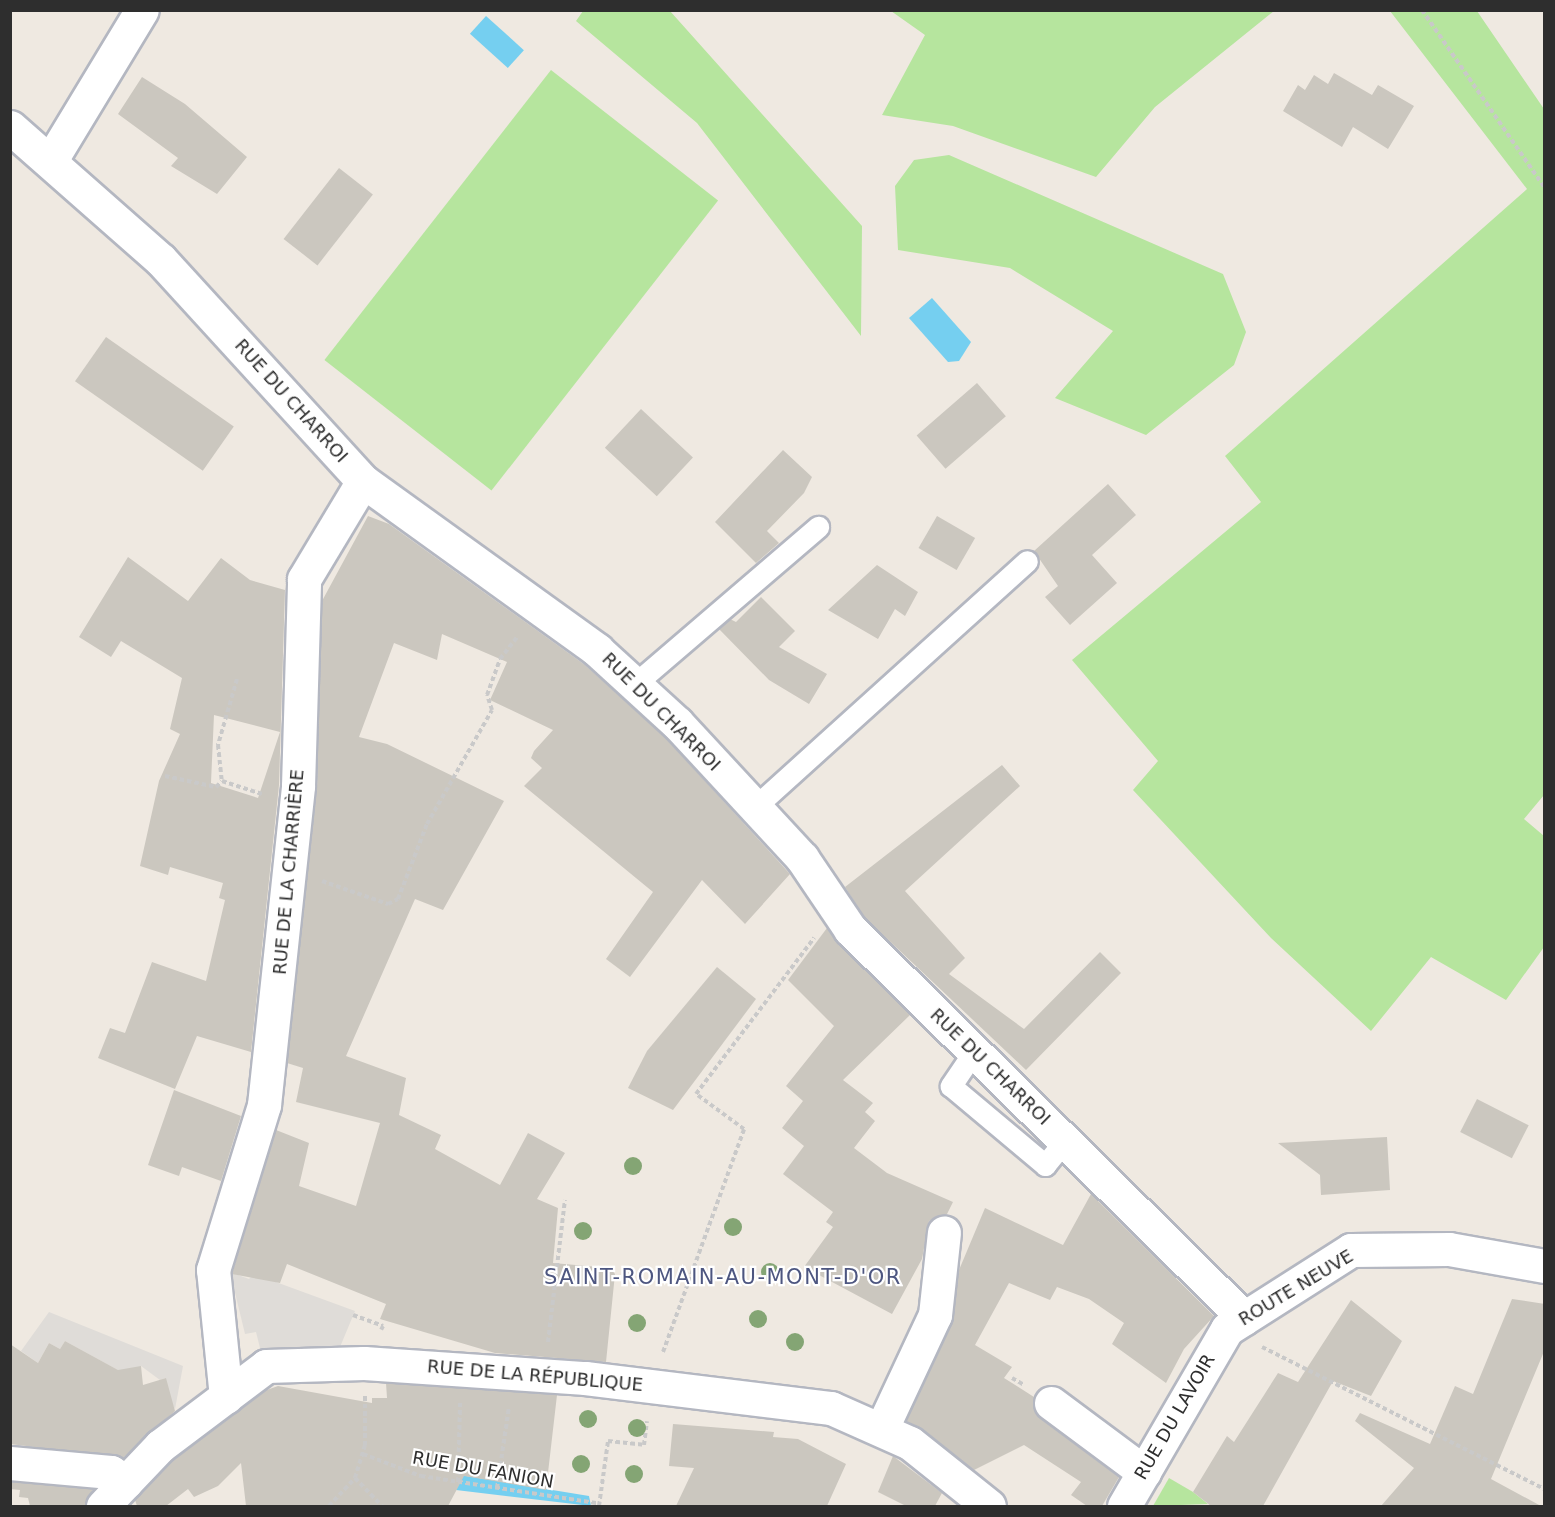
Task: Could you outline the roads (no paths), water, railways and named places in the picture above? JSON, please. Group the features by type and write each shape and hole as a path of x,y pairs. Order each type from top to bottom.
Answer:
{"street":[{"path":"51,160 142,10"},
{"name":"RUE DU CHARROI","path":"10,128 51,160 161,260 363,481 636,683 756,806 802,858 835,911 973,1053 1066,1139 1235,1323"},
{"name":"RUE DE LA CHARRIÈRE","path":"226,1396 213,1270 264,1105 296,806 304,579 363,481"},
{"path":"882,1428 935,1315 944,1232"},
{"name":"ROUTE NEUVE","path":"1235,1323 1351,1250 1449,1249 1545,1266"},
{"name":"RUE DU LAVOIR","path":"1124,1506 1235,1323"},
{"name":"RUE DE LA RÉPUBLIQUE","path":"103,1506 160,1446 266,1366 364,1363 651,1386 831,1408 882,1428 910,1443 989,1506"},
{"path":"1051,1403 1144,1472"},
{"path":"10,1463 111,1472 126,1482"}],"lane":[{"path":"636,683 818,527"},
{"path":"756,806 1027,561"}],"water":[{"path":"486,16 524,50 508,68 470,34"},
{"path":"932,298 971,342 959,361 948,362 909,318"},
{"path":"460,1475 589,1496 591,1506 456,1490"}],"district":[{"name":"SAINT-ROMAIN-AU-MONT-D'OR","path":"723,1277"}]}
